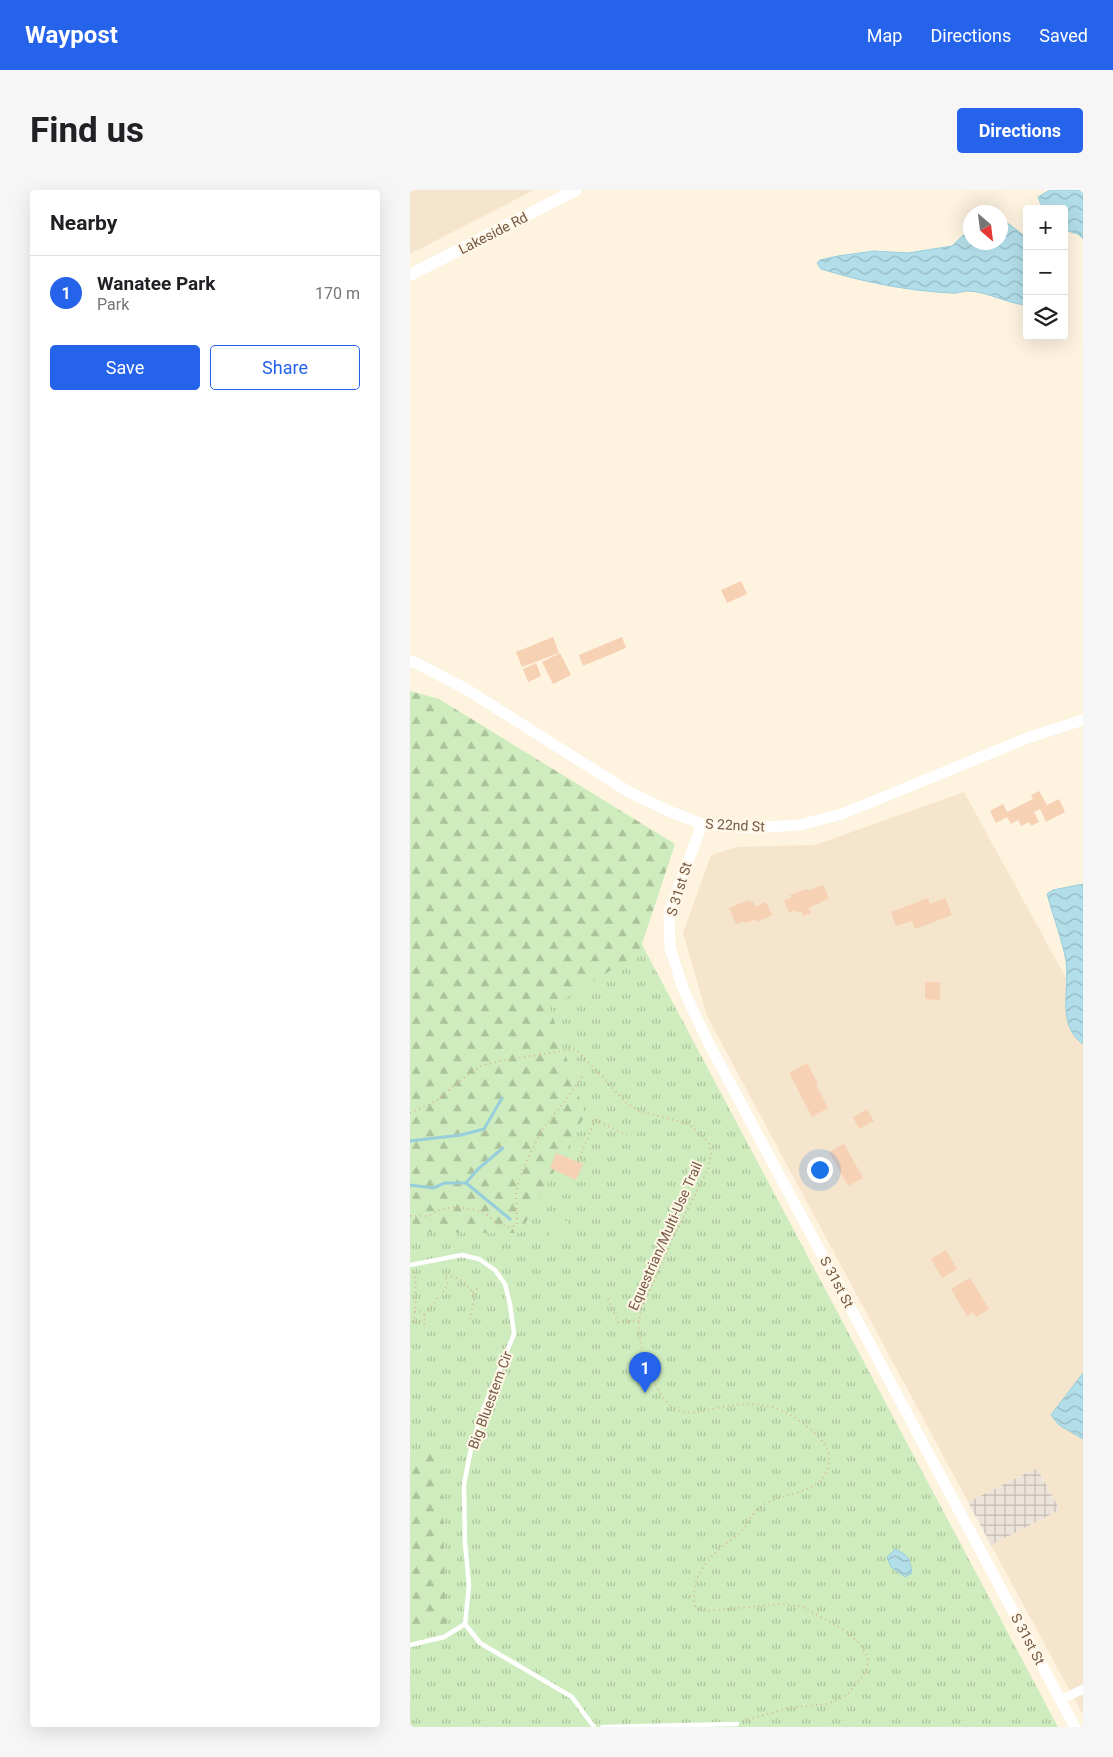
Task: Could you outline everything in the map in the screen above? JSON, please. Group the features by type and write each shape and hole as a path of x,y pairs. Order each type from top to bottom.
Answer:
{"main road":[{"name":"Lakeside Rd","path":"410,275 576,190"}],"street":[{"name":"S 22nd St","path":"410,662 416,663 466,689 628,792 702,824 750,828 799,825 831,817 1030,737 1083,720"},
{"name":"S 31st St","path":"702,824 669,913 670,948 684,991 708,1042 1075,1727"},
{"path":"1060,1700 1083,1689"}],"lane":[{"name":"Big Bluestem Cir","path":"411,1264 462,1255 479,1259 495,1270 505,1284 514,1334 478,1425 464,1484 465,1543 469,1584 465,1624"},
{"path":"410,1646 444,1637 465,1624 480,1643 572,1697 594,1727"},
{"path":"602,1727 736,1724"}],"path":[{"name":"Equestrian/Multi-Use Trail","path":"410,1113 436,1101 481,1066 499,1061 575,1049 625,1102 639,1111 688,1124 709,1144 711,1154 708,1169 672,1240 641,1310 639,1321 640,1342 647,1364 657,1388 671,1405 682,1412 734,1405 772,1406 789,1413 814,1432 826,1447 829,1456 828,1468 822,1477 810,1488 766,1504 754,1511 742,1530 720,1548 695,1580 693,1593 696,1606 707,1612 781,1604 803,1607 846,1631 860,1644 868,1659 866,1672 847,1695 826,1704 788,1708 736,1724"},
{"path":"410,1216 428,1216 441,1209 472,1208 486,1213 496,1222 509,1227 517,1225 516,1191 524,1166 543,1128 584,1074"},
{"path":"578,1162 595,1120 627,1135"},
{"path":"411,1264 416,1283 414,1322 425,1324 424,1314"},
{"path":"443,1292 448,1284 446,1275 459,1278 468,1286 475,1296 470,1319"},
{"path":"473,1293 478,1288"},
{"path":"424,1314 438,1297"},
{"path":"608,1299 618,1322 639,1321"},
{"path":"414,1311 424,1314"}],"shaded area":[{"path":"410,190 534,190 410,254"},
{"path":"964,792 1083,1009 1083,1715 991,1545 1060,1510 1037,1468 968,1502 707,1016 683,933 711,855 736,847 815,845"},
{"path":"1037,1468 1060,1510 991,1545 968,1502"}],"green space":[{"path":"410,691 439,699 675,844 639,953 550,1008 585,1115 520,1233 410,1232"},
{"path":"639,939 1058,1727 410,1727 410,1058"},
{"path":"557,1217 569,1222 559,1244 547,1239"},
{"path":"441,1442 446,1624 410,1629 410,1463"}],"water":[{"path":"1050,190 1083,190 1083,239 1078,234 1068,231 1068,205 1041,205 1038,197"},
{"path":"1008,223 1023,235 1023,304 974,292 935,292 886,285 821,269 817,263 820,260 838,256 874,251 908,253 952,246 963,236 963,250 1008,250"},
{"path":"1083,884 1083,1044 1075,1036 1067,1017 1066,961 1047,894 1053,890"},
{"path":"1083,1373 1083,1439 1059,1425 1051,1415"},
{"path":"895,1549 906,1555 909,1560 912,1573 905,1577 891,1567 887,1557"}],"building":[{"path":"741,581 747,594 727,603 721,590"},
{"path":"553,637 559,653 522,667 516,652"},
{"path":"622,637 626,648 583,666 579,655"},
{"path":"560,653 571,675 553,684 542,662"},
{"path":"536,663 541,676 528,682 523,669"},
{"path":"1039,791 1047,805 1059,799 1065,812 1046,822 1040,809 1034,812 1039,822 1031,826 1029,822 1021,826 1018,820 1011,824 1007,817 996,823 990,811 1003,804 1007,812 1033,799 1031,795"},
{"path":"823,885 829,898 809,908 811,913 803,916 801,911 797,913 796,910 789,913 784,900 791,898 790,895"},
{"path":"928,898 930,904 945,898 952,915 915,929 912,921 896,926 891,912"},
{"path":"749,900 750,903 753,901 755,907 766,902 772,915 757,922 756,919 736,924 729,908"},
{"path":"925,982 940,982 940,1000 925,999"},
{"path":"807,1063 828,1108 812,1117 789,1073"},
{"path":"867,1109 874,1121 859,1129 853,1117"},
{"path":"844,1144 863,1178 848,1186 829,1152"},
{"path":"556,1153 583,1164 576,1180 550,1168"},
{"path":"946,1250 957,1269 942,1278 931,1259"},
{"path":"970,1278 989,1309 976,1317 973,1312 967,1316 951,1289"}],"waterway":[{"path":"410,1141 461,1135 484,1129 502,1098"},
{"path":"466,1183 478,1169 503,1148"},
{"path":"410,1185 433,1188 445,1183 466,1183 510,1219"}],"place":[{"name":"Wanatee Park","path":"645,1393"}]}
